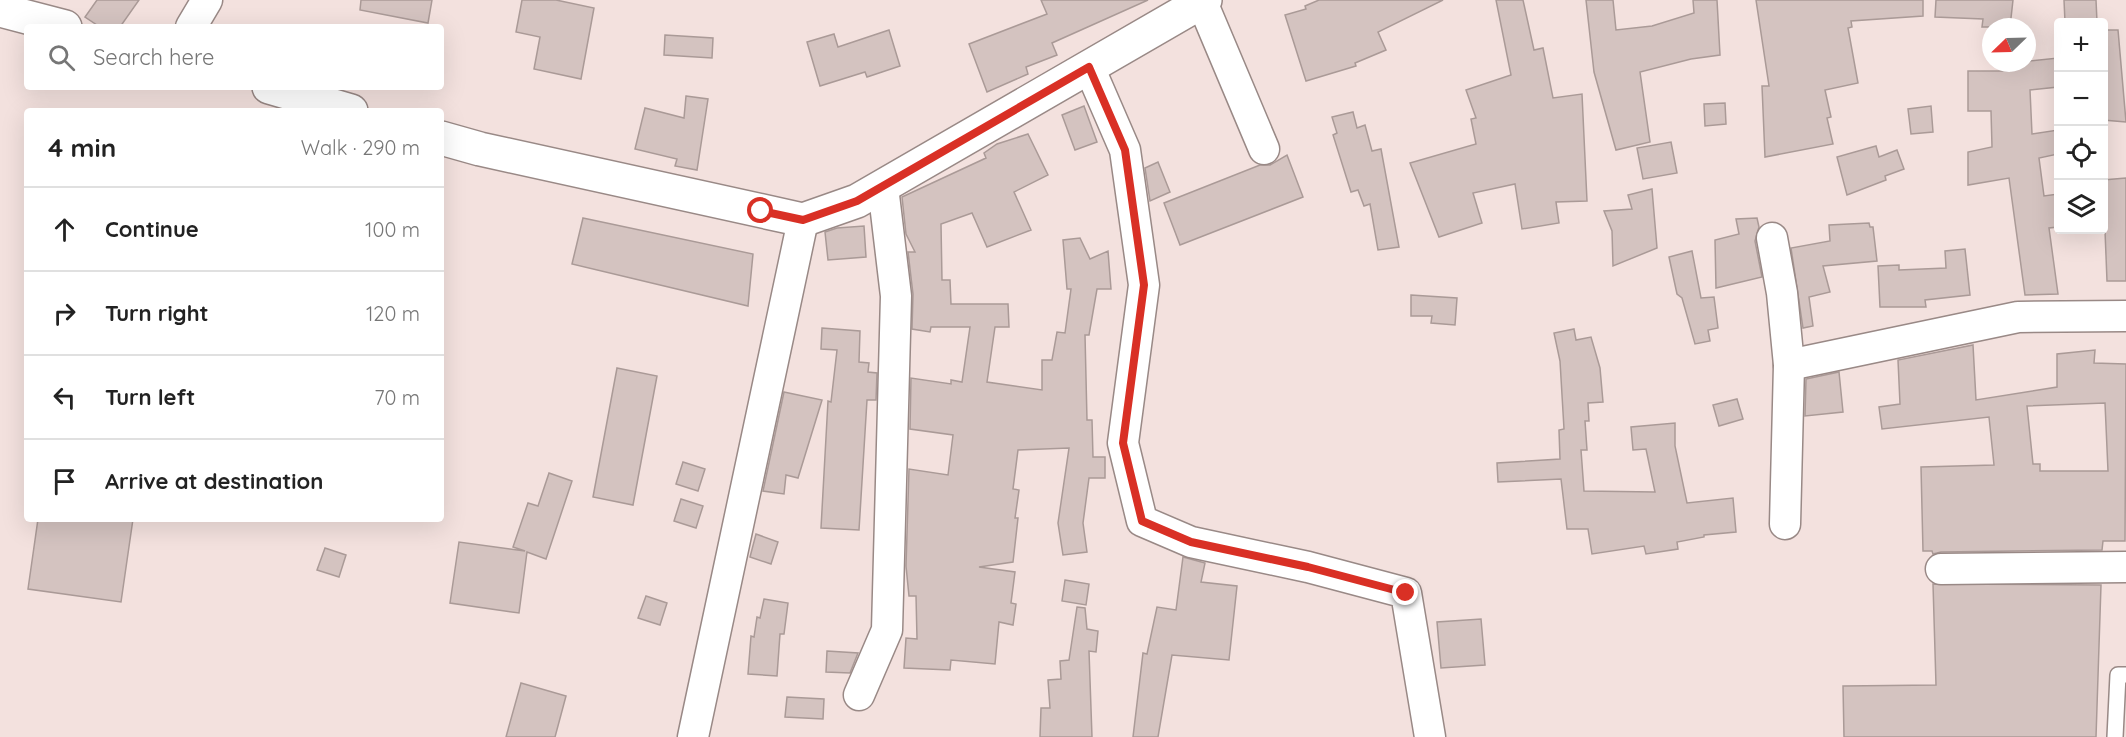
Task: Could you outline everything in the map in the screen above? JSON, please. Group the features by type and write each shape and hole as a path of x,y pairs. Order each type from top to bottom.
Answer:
{"main road":[{"path":"444,139 502,154 803,220 857,201 883,187 1204,1"},
{"path":"0,10 54,24"},
{"path":"279,90 341,108"}],"street":[{"path":"193,24 207,0"},
{"path":"1204,1 1264,149"},
{"path":"1089,67 1125,150 1144,285 1123,443 1142,521 1191,542 1308,567 1406,593 1430,737"},
{"path":"859,695 887,630 896,296 883,187"},
{"path":"693,737 803,220"},
{"path":"1772,238 1782,293 1789,365 1785,524"},
{"path":"1789,365 2018,317 2126,316"},
{"path":"1941,569 2126,567"}],"lane":[{"path":"2115,737 2118,675 2126,675"}],"building":[{"path":"97,0 139,0 122,24 96,24 85,17"},
{"path":"361,0 432,0 428,23 360,10"},
{"path":"522,0 556,0 594,8 581,79 534,69 540,37 516,32"},
{"path":"1041,0 1148,0 1052,43 1057,55 1026,67 1028,74 987,92 969,44 1047,14"},
{"path":"1319,0 1443,0 1378,32 1386,50 1355,63 1356,66 1306,81 1285,15 1306,9 1305,6"},
{"path":"1496,0 1523,0 1534,50 1543,48 1553,98 1582,94 1587,201 1556,202 1559,223 1522,229 1515,184 1473,193 1482,223 1439,237 1410,163 1476,144 1471,119 1476,118 1466,90 1511,75"},
{"path":"1586,0 1613,0 1616,30 1652,26 1694,13 1693,0 1717,0 1720,55 1691,59 1640,72 1650,142 1616,150 1594,72"},
{"path":"1756,0 1923,0 1923,16 1851,21 1852,27 1848,28 1858,83 1825,90 1831,117 1827,118 1833,144 1765,157 1762,86 1769,86"},
{"path":"1936,0 2013,0 2011,18 1935,17"},
{"path":"2064,0 2096,0 2097,18 2065,18"},
{"path":"889,30 900,66 867,77 865,72 820,86 807,42 834,34 838,47"},
{"path":"2108,30 2118,30 2126,122 2108,120"},
{"path":"665,35 713,38 712,58 664,55"},
{"path":"2054,58 2054,87 2030,90 2032,134 2054,131 2054,155 2039,158 2044,196 2054,195 2054,227 2049,228 2058,294 2025,295 2009,178 1968,185 1968,152 1992,147 1991,111 1968,111 1968,71 2036,72 2036,60"},
{"path":"686,96 708,99 697,170 675,166 677,159 635,149 645,108 684,118"},
{"path":"1725,103 1726,124 1705,126 1704,104"},
{"path":"1084,106 1097,142 1075,150 1062,115"},
{"path":"1931,106 1933,132 1911,134 1908,109"},
{"path":"1353,112 1357,128 1365,125 1372,151 1381,149 1399,247 1378,250 1370,204 1364,206 1358,190 1351,192 1333,135 1337,133 1332,117"},
{"path":"1028,134 1048,175 1014,192 1031,230 987,247 972,213 941,224 942,280 950,280 951,304 1008,304 1009,327 995,327 987,382 1042,390 1042,360 1052,360 1057,332 1065,333 1071,289 1067,289 1063,240 1080,238 1090,259 1108,251 1111,289 1097,289 1089,335 1085,335 1087,420 1092,420 1093,457 1105,457 1105,478 1089,478 1083,523 1087,552 1063,555 1058,523 1069,448 1018,450 1013,489 1019,490 1013,562 979,567 1015,572 1011,603 1016,604 1013,625 999,622 995,664 951,660 950,670 904,668 906,638 917,639 916,596 909,596 906,566 909,469 948,475 953,435 910,429 911,378 951,384 951,380 962,382 970,327 931,327 930,332 912,329 913,294 908,252 915,252 906,234 902,197 986,158 984,153 997,144"},
{"path":"1671,142 1677,173 1643,179 1637,148"},
{"path":"1876,146 1879,157 1897,150 1904,169 1885,176 1886,180 1847,195 1837,157"},
{"path":"1287,155 1303,197 1180,245 1164,203 1260,165 1270,165"},
{"path":"1158,162 1170,192 1150,201 1145,168"},
{"path":"2126,178 2126,281 2107,281 2105,234 2108,234 2108,180"},
{"path":"1652,189 1657,248 1613,266 1612,231 1604,211 1632,209 1628,195"},
{"path":"583,218 753,254 748,306 572,264"},
{"path":"1757,218 1759,227 1755,241 1762,277 1716,288 1715,240 1739,234 1736,219"},
{"path":"1869,223 1870,227 1873,227 1877,261 1823,266 1830,292 1809,297 1813,326 1803,328 1791,248 1830,241 1829,225"},
{"path":"864,226 866,257 828,260 825,232 837,228"},
{"path":"1965,249 1970,295 1925,300 1926,307 1880,307 1878,266 1899,265 1899,270 1946,268 1945,251"},
{"path":"1692,251 1701,298 1714,297 1718,328 1708,330 1710,341 1695,344 1682,298 1677,294 1669,257"},
{"path":"1411,295 1457,298 1455,325 1431,323 1432,316 1411,316"},
{"path":"822,328 860,331 859,362 869,363 868,372 877,373 876,400 867,400 859,530 821,528 828,401 831,402 837,350 821,349"},
{"path":"1574,329 1576,340 1591,337 1600,368 1603,402 1588,403 1589,421 1585,421 1587,450 1581,450 1584,491 1655,492 1646,449 1633,450 1631,427 1675,423 1675,446 1687,503 1733,498 1736,532 1704,535 1704,537 1677,542 1678,549 1646,554 1644,546 1592,554 1588,529 1567,529 1561,479 1498,482 1497,463 1560,459 1559,430 1564,429 1560,361 1554,333"},
{"path":"1973,345 1976,400 2057,387 2057,354 2095,350 2094,363 2126,364 2125,541 2103,541 2102,550 1941,552 1933,554 1932,551 1923,551 1921,467 1994,465 1989,417 1882,429 1879,407 1900,404 1898,360","holes":["2105,403 2108,471 2040,471 2040,464 2033,464 2027,406"]},
{"path":"617,368 657,376 633,505 593,497"},
{"path":"1839,372 1843,412 1805,416 1806,379"},
{"path":"784,392 822,400 798,478 786,475 784,494 763,491"},
{"path":"1737,399 1743,419 1719,426 1713,405"},
{"path":"683,462 705,469 698,491 676,484"},
{"path":"549,473 572,481 546,559 527,552 519,613 450,603 459,542 525,551 513,547 528,503 538,506"},
{"path":"681,499 703,506 696,528 674,521"},
{"path":"38,522 133,522 121,602 28,589"},
{"path":"756,534 778,542 771,564 750,557"},
{"path":"325,548 346,555 339,577 317,570"},
{"path":"1183,557 1205,563 1201,582 1237,586 1229,660 1172,655 1158,737 1133,737 1143,653 1147,654 1157,607 1176,610"},
{"path":"1065,580 1089,584 1086,605 1062,601"},
{"path":"1933,584 2101,585 2096,737 1844,737 1843,686 1936,685"},
{"path":"646,596 667,603 660,625 638,618"},
{"path":"764,599 788,603 784,634 780,634 777,676 748,674 751,636 754,637 757,617 760,618"},
{"path":"1077,607 1085,608 1087,629 1098,631 1096,652 1089,651 1092,737 1040,737 1041,708 1050,708 1048,680 1061,679 1060,661 1069,660"},
{"path":"1481,619 1485,665 1441,668 1437,622"},
{"path":"827,651 858,653 850,673 826,672"},
{"path":"521,683 566,696 555,737 506,737"},
{"path":"787,697 824,699 823,719 785,717"}],"route":[{"path":"761,211 803,220 857,201 1089,67 1125,150 1144,285 1123,443 1142,521 1191,542 1308,567 1406,593"}]}
